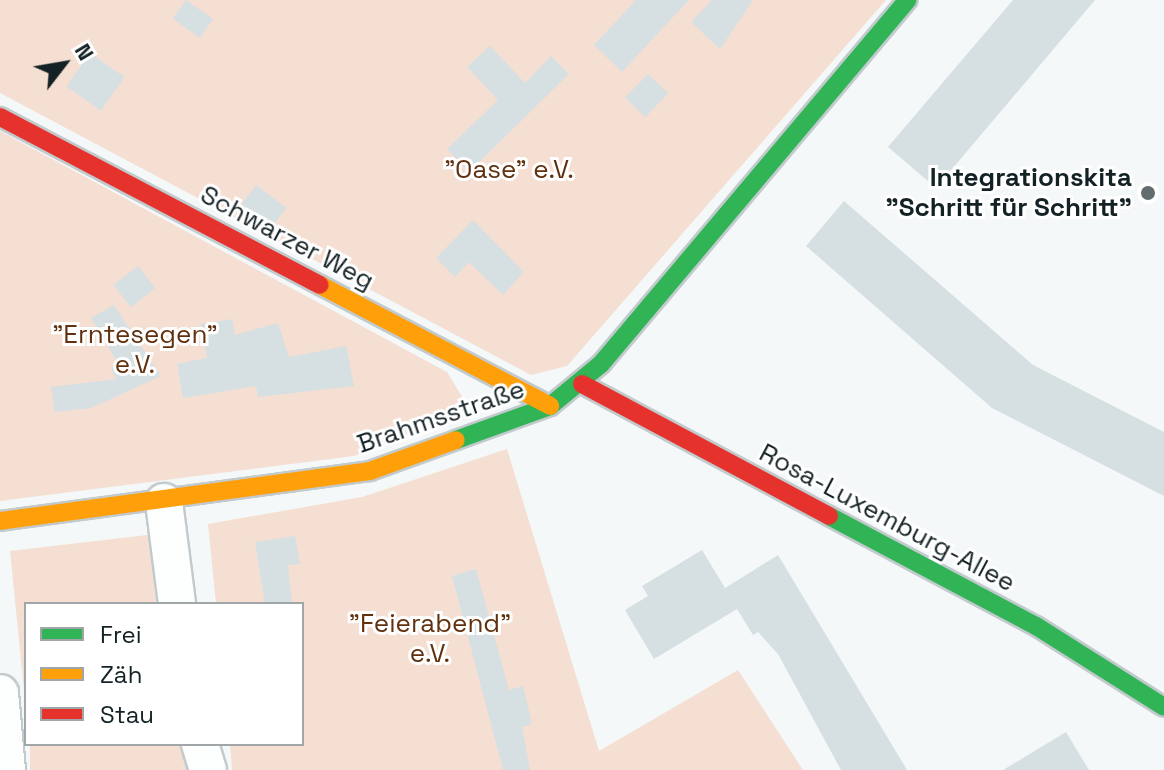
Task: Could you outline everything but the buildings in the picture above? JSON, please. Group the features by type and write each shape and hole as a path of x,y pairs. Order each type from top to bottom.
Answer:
{"street":[{"name":"Brahmsstraße","path":"0,521 164,502 370,471 550,406 582,384 908,0"},
{"name":"Schwarzer Weg","path":"0,117 550,406"},
{"name":"Rosa-Luxemburg-Allee","path":"582,384 1036,626 1164,707"},
{"path":"164,502 177,602"},
{"path":"0,693 7,770"},
{"path":"201,746 208,770"}],"green space":[{"name":"\"Oase\" e.V.","path":"0,0 886,0 567,366 531,375 0,93"},
{"name":"\"Erntesegen\" e.V.","path":"0,131 447,372 469,408 354,456 0,501"},
{"name":"\"Feierabend\" e.V.","path":"507,449 599,751 738,670 803,770 232,770 230,746 304,746 304,602 216,602 208,524 362,497"},
{"path":"156,534 164,602 24,602 24,690 10,551"},
{"path":"30,746 187,746 187,770 30,770"}],"traffic: fast":[{"path":"456,440 550,406 601,364 908,0"},
{"path":"829,516 1036,626 1164,707"}],"traffic: slow":[{"path":"320,285 550,406"},
{"path":"0,521 370,471 456,440"}],"traffic: jam":[{"path":"0,117 320,285"},
{"path":"582,384 829,516"}],"place":[{"name":"Integrationskita \"Schritt für Schritt\"","path":"1148,193"}]}
